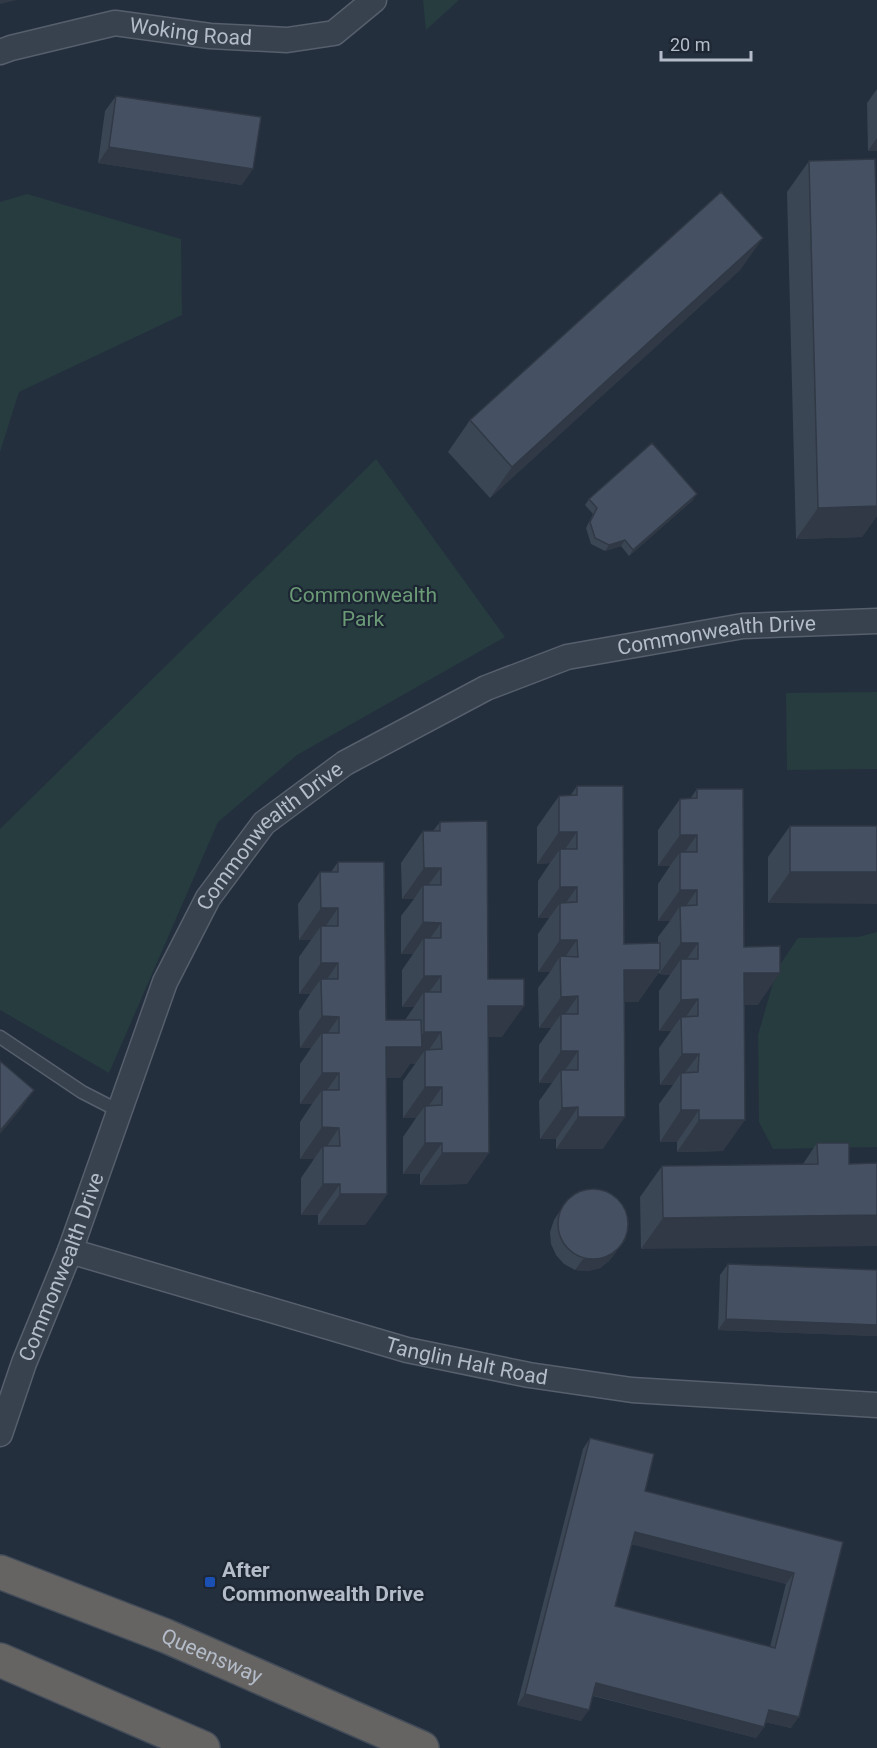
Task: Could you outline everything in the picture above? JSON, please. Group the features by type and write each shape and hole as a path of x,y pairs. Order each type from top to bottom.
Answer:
{"highway":[{"name":"Queensway","path":"0,1572 166,1636 422,1748"},
{"path":"0,1660 203,1748"}],"street":[{"name":"Woking Road","path":"0,52 116,23 210,36 287,40 334,33 374,0"},
{"name":"Commonwealth Drive","path":"0,1434 24,1363 70,1251 165,982 208,898 264,823 345,763 486,688 567,657 743,626 877,621"},
{"name":"Tanglin Halt Road","path":"70,1251 407,1350 529,1376 632,1390 877,1405"}],"lane":[{"path":"0,1037 82,1092 119,1111"}],"green space":[{"path":"423,0 459,0 426,30"},
{"path":"27,194 181,239 182,315 19,392 0,452 0,202"},
{"name":"Commonwealth Park","path":"376,459 505,637 297,755 218,822 109,1073 0,1010 0,829"},
{"path":"877,692 877,769 787,770 786,693"},
{"path":"877,932 877,1147 773,1149 759,1122 758,1035 777,969 798,938 858,937"}],"building":[{"path":"116,96 261,117 253,169 109,147"},
{"path":"875,159 877,506 818,508 809,161"},
{"path":"721,192 763,238 512,467 470,420"},
{"path":"652,443 697,494 633,550 625,540 609,545 595,538 590,522 597,508 589,499"},
{"path":"577,786 623,786 624,944 660,943 660,970 624,970 625,1117 578,1117 578,1107 562,1108 561,1070 578,1070 578,1051 561,1051 561,1014 578,1014 578,996 561,997 560,956 578,957 577,940 560,940 560,903 577,902 577,887 560,887 560,849 577,849 577,832 559,832 559,796 577,795"},
{"path":"697,789 743,789 744,947 780,946 780,973 744,973 745,1120 699,1120 699,1110 681,1110 681,1073 698,1072 699,1054 682,1054 681,1017 698,1016 698,999 681,1000 681,959 698,959 698,943 681,943 680,906 697,905 697,890 680,890 680,852 697,852 697,835 680,835 680,799 697,798"},
{"path":"487,821 488,979 524,979 524,1006 488,1006 489,1153 442,1153 442,1143 425,1143 425,1106 442,1105 442,1087 425,1087 425,1050 442,1049 441,1032 424,1032 424,992 441,992 441,976 424,976 424,938 441,938 441,923 423,922 423,885 441,885 441,868 424,868 423,831 440,831 440,822"},
{"path":"790,826 877,826 877,872 790,872"},
{"path":"338,862 384,862 386,1020 421,1020 422,1047 386,1047 387,1194 340,1194 340,1184 323,1184 323,1146 340,1146 339,1128 322,1127 322,1090 339,1090 339,1073 322,1073 322,1033 339,1033 339,1017 322,1016 321,979 338,979 338,963 321,963 321,926 338,926 338,908 321,908 320,872 338,872"},
{"path":"0,1061 34,1090 0,1131"},
{"path":"817,1143 849,1143 849,1164 877,1163 877,1215 663,1218 662,1166 818,1164"},
{"path":"593,1189 606,1192 618,1199 625,1211 628,1224 625,1237 618,1249 606,1256 593,1259 580,1256 568,1249 561,1237 558,1224 561,1211 568,1199 580,1192"},
{"path":"728,1264 877,1270 877,1325 726,1319"},
{"path":"590,1438 654,1454 645,1491 843,1542 799,1717 769,1710 764,1727 596,1683 589,1710 525,1694","holes":["635,1532 794,1573 775,1648 615,1606"]}],"place":[{"name":"After Commonwealth Drive","path":"210,1582"}]}
